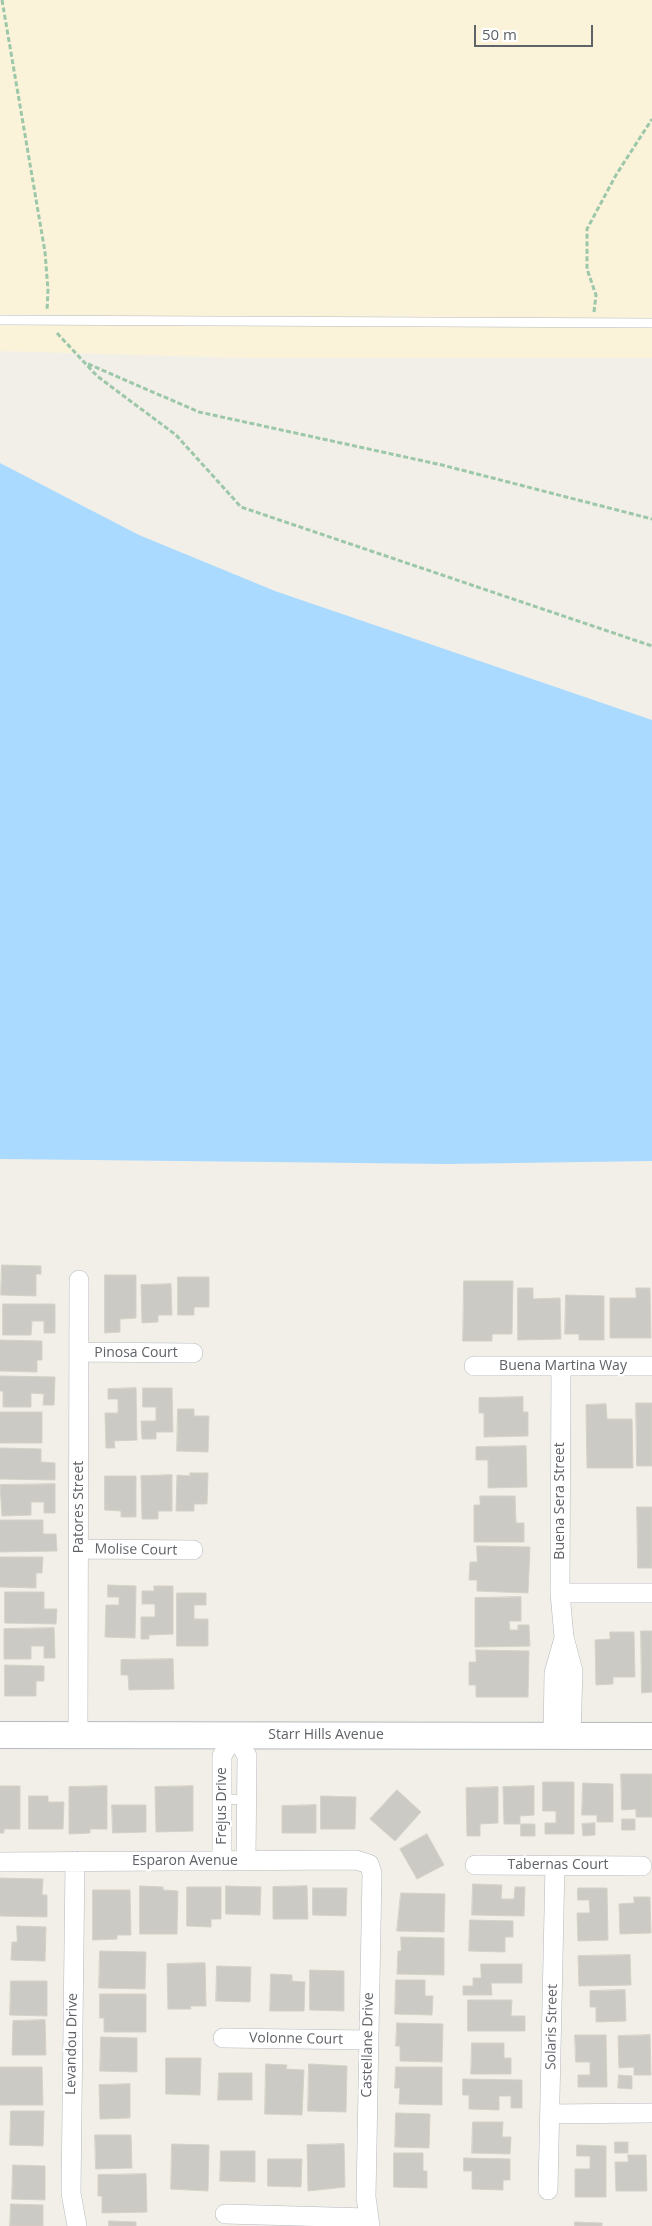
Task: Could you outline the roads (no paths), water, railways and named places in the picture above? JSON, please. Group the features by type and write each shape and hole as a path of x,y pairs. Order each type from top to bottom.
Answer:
{"street":[{"name":"Patores Street","path":"78,1735 79,1280"},
{"name":"Pinosa Court","path":"79,1352 193,1353"},
{"name":"Buena Martina Way","path":"474,1366 652,1366"},
{"name":"Buena Sera Street","path":"560,1366 560,1593 564,1637 573,1670 572,1692 562,1736"},
{"name":"Molise Court","path":"79,1549 193,1550"},
{"path":"560,1593 652,1592"},
{"name":"Buena Sera Street","path":"562,1736 554,1691 554,1673 564,1637"},
{"name":"Frejus Drive","path":"222,1861 222,1756 234,1734"},
{"name":"Frejus Drive","path":"234,1734 247,1756 246,1862"},
{"name":"Starr Hills Avenue","path":"0,1735 652,1736"},
{"name":"Esparon Avenue","path":"0,1862 356,1860 369,1864"},
{"name":"Levandou Drive","path":"75,1862 71,2193 77,2226"},
{"name":"Castellane Drive","path":"369,1864 372,1873 366,2197 369,2222"},
{"name":"Tabernas Court","path":"475,1865 642,1866"},
{"name":"Solaris Street","path":"548,2190 555,1865"},
{"name":"Volonne Court","path":"223,2038 368,2040"},
{"path":"550,2114 652,2113"},
{"path":"225,2214 369,2222"}],"lane":[{"path":"0,320 652,323"},
{"path":"554,1691 572,1692"},
{"path":"223,1800 247,1800"}],"water":[{"path":"0,463 139,535 275,591 652,720 652,1161 448,1164 0,1159"}]}
